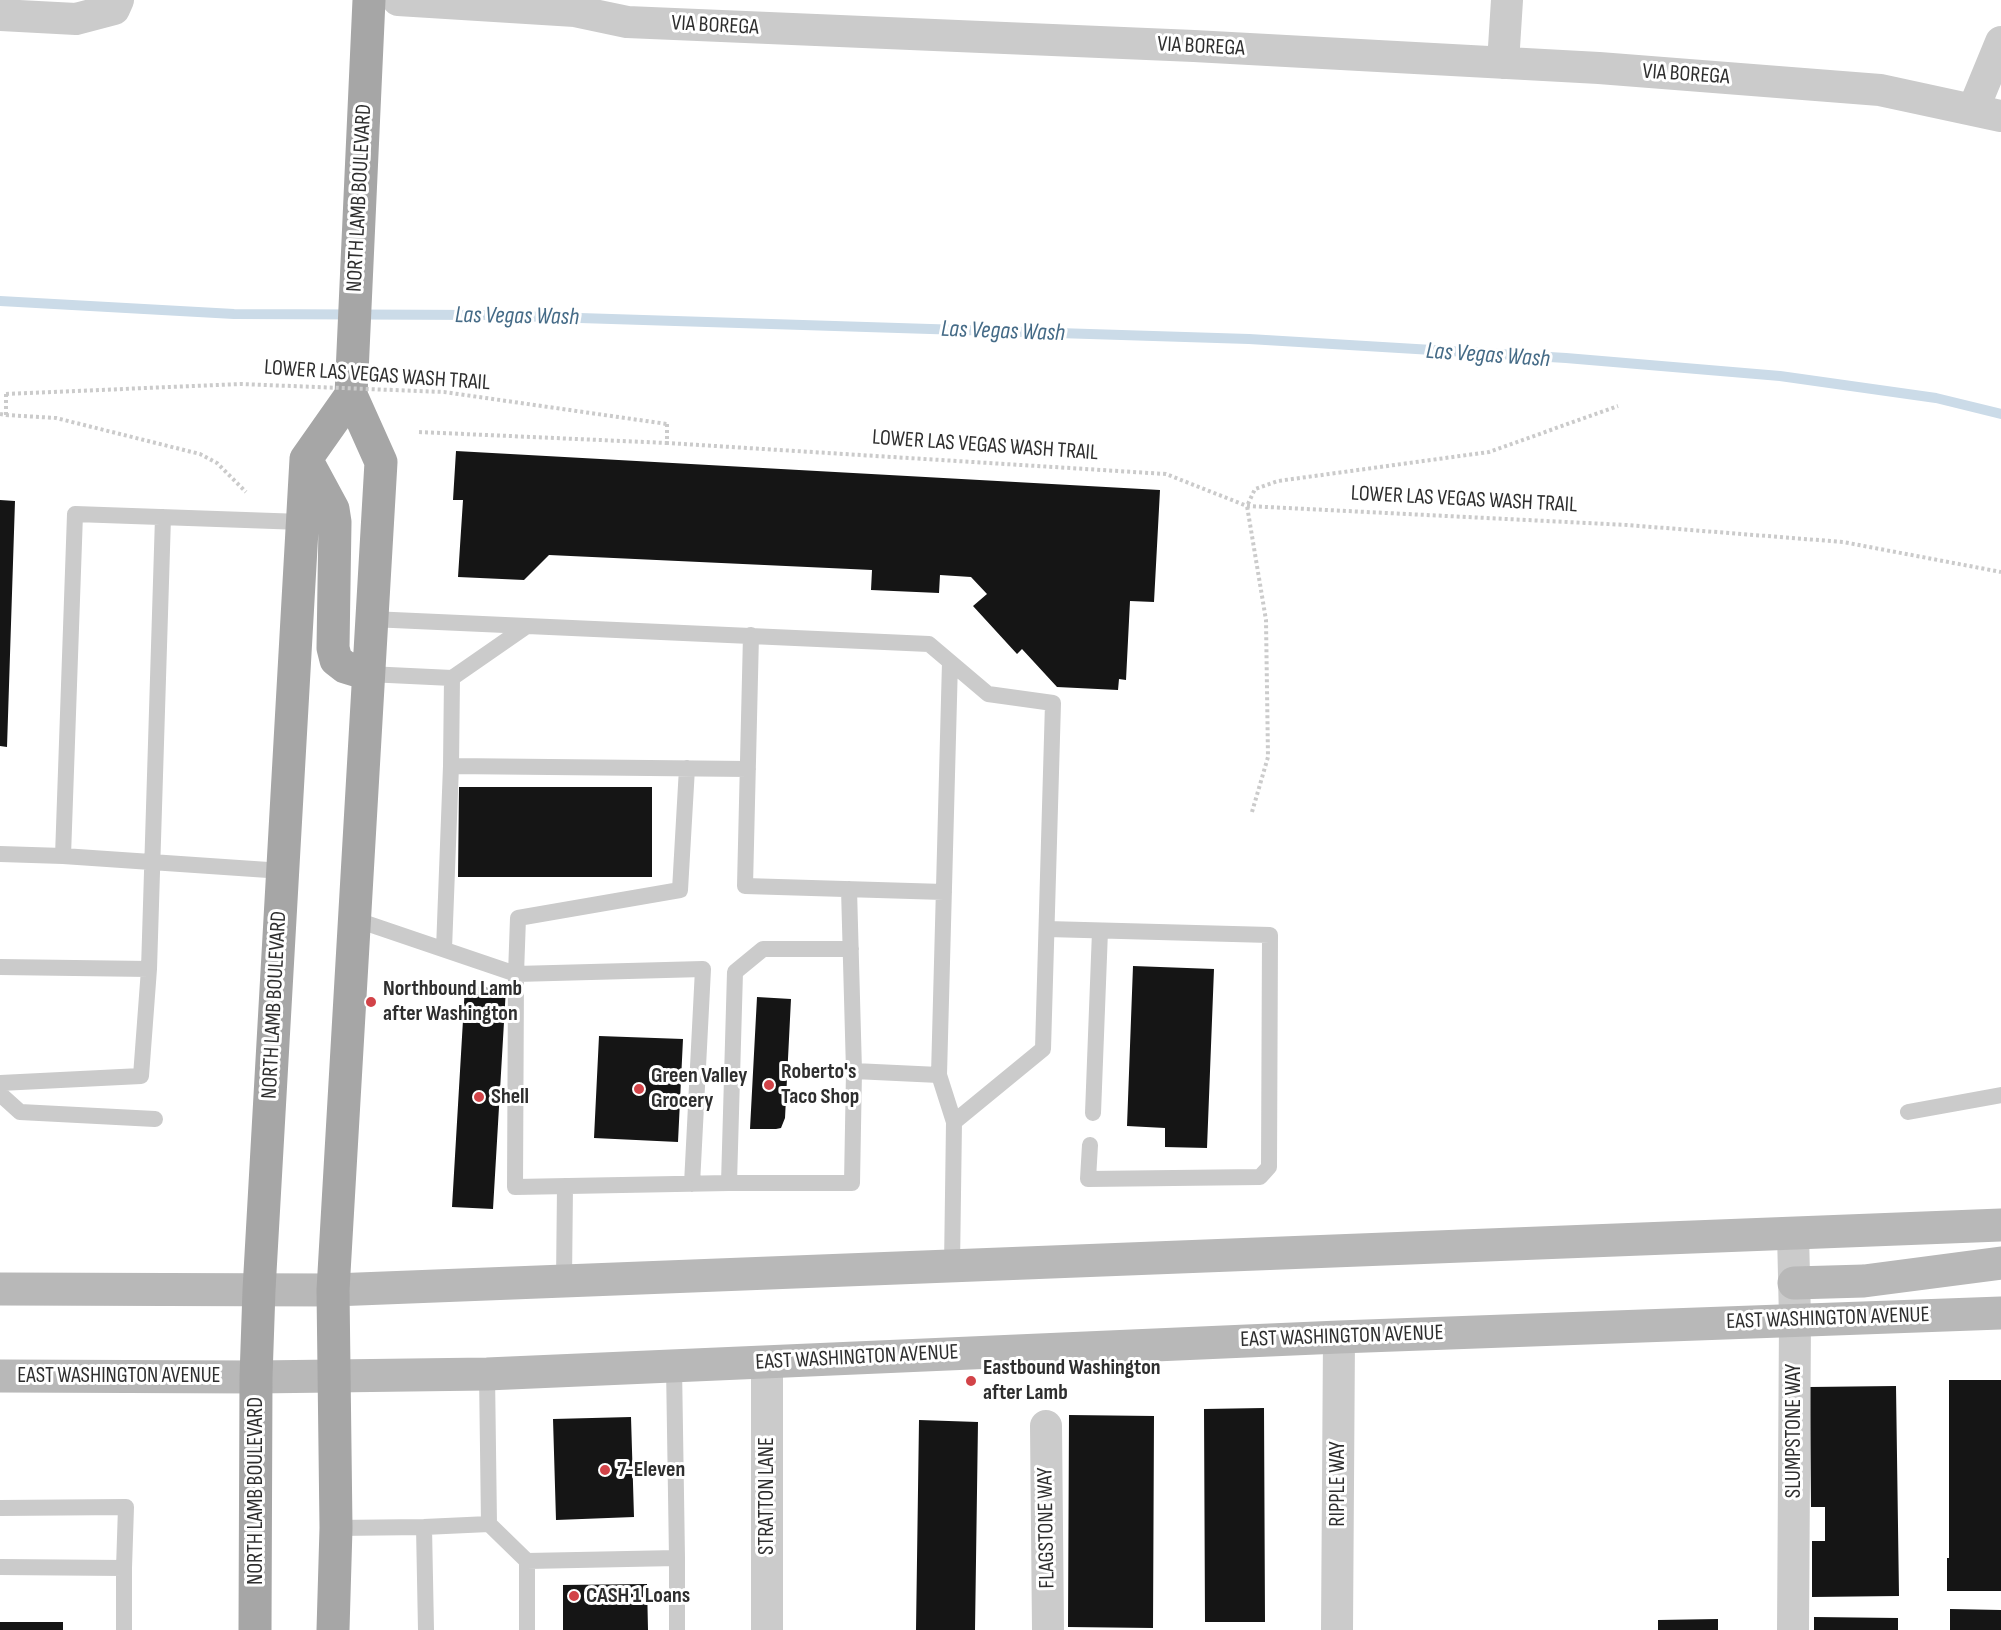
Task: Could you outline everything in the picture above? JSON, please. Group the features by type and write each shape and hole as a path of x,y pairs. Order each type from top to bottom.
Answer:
{"main road":[{"name":"NORTH LAMB BOULEVARD","path":"333,1630 336,1528 333,1290 381,462 351,395 369,0"},
{"path":"351,395 306,459 333,509 335,522 333,648 336,660 345,667 368,674"},
{"name":"NORTH LAMB BOULEVARD","path":"255,1630 256,1377 259,1290 306,459"},
{"path":"0,1289 333,1290 2001,1225"},
{"path":"1794,1283 1864,1281 2001,1263"},
{"name":"EAST WASHINGTON AVENUE","path":"0,1376 256,1377 487,1374 1339,1337 2001,1313"}],"street":[{"path":"0,15 76,19 114,9 118,0"},
{"name":"VIA BOREGA","path":"398,0 575,11 628,11 1599,69 1880,90 1987,113"},
{"path":"1503,63 1507,0"},
{"path":"1987,113 2001,42"},
{"name":"SLUMPSTONE WAY","path":"1793,1233 1795,1320 1793,1630"},
{"name":"RIPPLE WAY","path":"1337,1630 1339,1337"},
{"name":"STRATTON LANE","path":"767,1362 767,1630"},
{"name":"FLAGSTONE WAY","path":"1046,1426 1048,1630"}],"lane":[{"path":"63,856 75,514 302,522"},
{"path":"0,1083 141,1076 149,969 163,517"},
{"path":"371,619 929,644 988,694 1053,703 1043,1049 954,1122"},
{"path":"368,674 452,678 527,626"},
{"path":"751,635 745,886 944,892"},
{"path":"950,662 939,1075 954,1122 952,1266"},
{"path":"444,950 452,678"},
{"path":"451,766 748,769"},
{"path":"687,768 680,890 518,918 515,1187 852,1183 854,1071 849,889"},
{"path":"0,854 283,871"},
{"path":"354,919 516,974 703,969 692,1184"},
{"path":"1047,929 1270,935 1269,1167 1260,1177 1088,1179 1090,1145"},
{"path":"1093,1113 1100,931"},
{"path":"729,1183 735,972 763,949 851,950"},
{"path":"0,967 149,969"},
{"path":"854,1071 939,1075"},
{"path":"0,1094 20,1112 155,1119"},
{"path":"1908,1112 2001,1095"},
{"path":"564,1281 565,1186"},
{"path":"674,1366 676,1630"},
{"path":"487,1374 489,1524 527,1561 677,1558"},
{"path":"0,1508 126,1508 124,1630"},
{"path":"336,1528 489,1524"},
{"path":"424,1527 426,1630"},
{"path":"527,1561 527,1630"},
{"path":"0,1567 124,1568"}],"path":[{"name":"LOWER LAS VEGAS WASH TRAIL","path":"6,415 6,394 240,384 444,392 667,424 667,443 1166,474 1247,506 1627,525 1843,542 2001,572"},
{"path":"1252,812 1268,757 1266,620 1247,506 1255,489 1278,481 1489,453 1618,406"},
{"path":"0,414 56,418 200,454 217,463 246,492"},
{"path":"419,432 667,443"}],"building":[{"path":"456,451 1160,490 1154,602 1130,601 1126,680 1119,679 1118,690 1057,687 1022,649 1017,654 973,606 987,594 971,577 940,575 939,593 871,590 872,570 549,555 524,580 458,577 463,500 453,500"},
{"path":"0,500 15,501 7,747 0,746"},
{"path":"459,787 652,787 652,877 458,877"},
{"path":"1133,966 1214,969 1207,1148 1165,1147 1165,1128 1127,1126"},
{"path":"465,986 506,988 493,1209 452,1207"},
{"path":"757,997 791,999 785,1118 781,1128 776,1129 750,1129"},
{"name":"Green Valley Grocery","path":"599,1036 683,1039 678,1142 594,1138"},
{"path":"1949,1380 2001,1380 2001,1591 1947,1591"},
{"path":"1896,1386 1899,1596 1812,1597 1812,1541 1825,1541 1825,1507 1811,1507 1810,1387"},
{"path":"1264,1408 1265,1622 1205,1622 1204,1409"},
{"path":"1069,1415 1154,1416 1153,1628 1068,1627"},
{"path":"631,1417 634,1517 556,1520 553,1419"},
{"path":"919,1420 978,1422 975,1630 916,1630"},
{"path":"647,1584 648,1630 563,1630 563,1585"},
{"path":"1950,1609 2001,1610 2001,1630 1950,1630"},
{"path":"1814,1617 1898,1618 1898,1630 1814,1630"},
{"path":"1718,1619 1718,1630 1658,1630 1658,1620"},
{"path":"0,1622 63,1622 63,1630 0,1630"}],"waterway":[{"name":"Las Vegas Wash","path":"0,301 234,314 484,315 1249,339 1566,358 1780,376 1936,398 2001,414"}],"place":[{"name":"Northbound Lamb after Washington","path":"371,1002"},
{"name":"Roberto's Taco Shop","path":"769,1085"},
{"name":"Green Valley Grocery","path":"639,1089"},
{"name":"Shell","path":"479,1097"},
{"name":"Eastbound Washington after Lamb","path":"971,1381"},
{"name":"7-Eleven","path":"605,1470"},
{"name":"CASH 1 Loans","path":"574,1596"}]}
